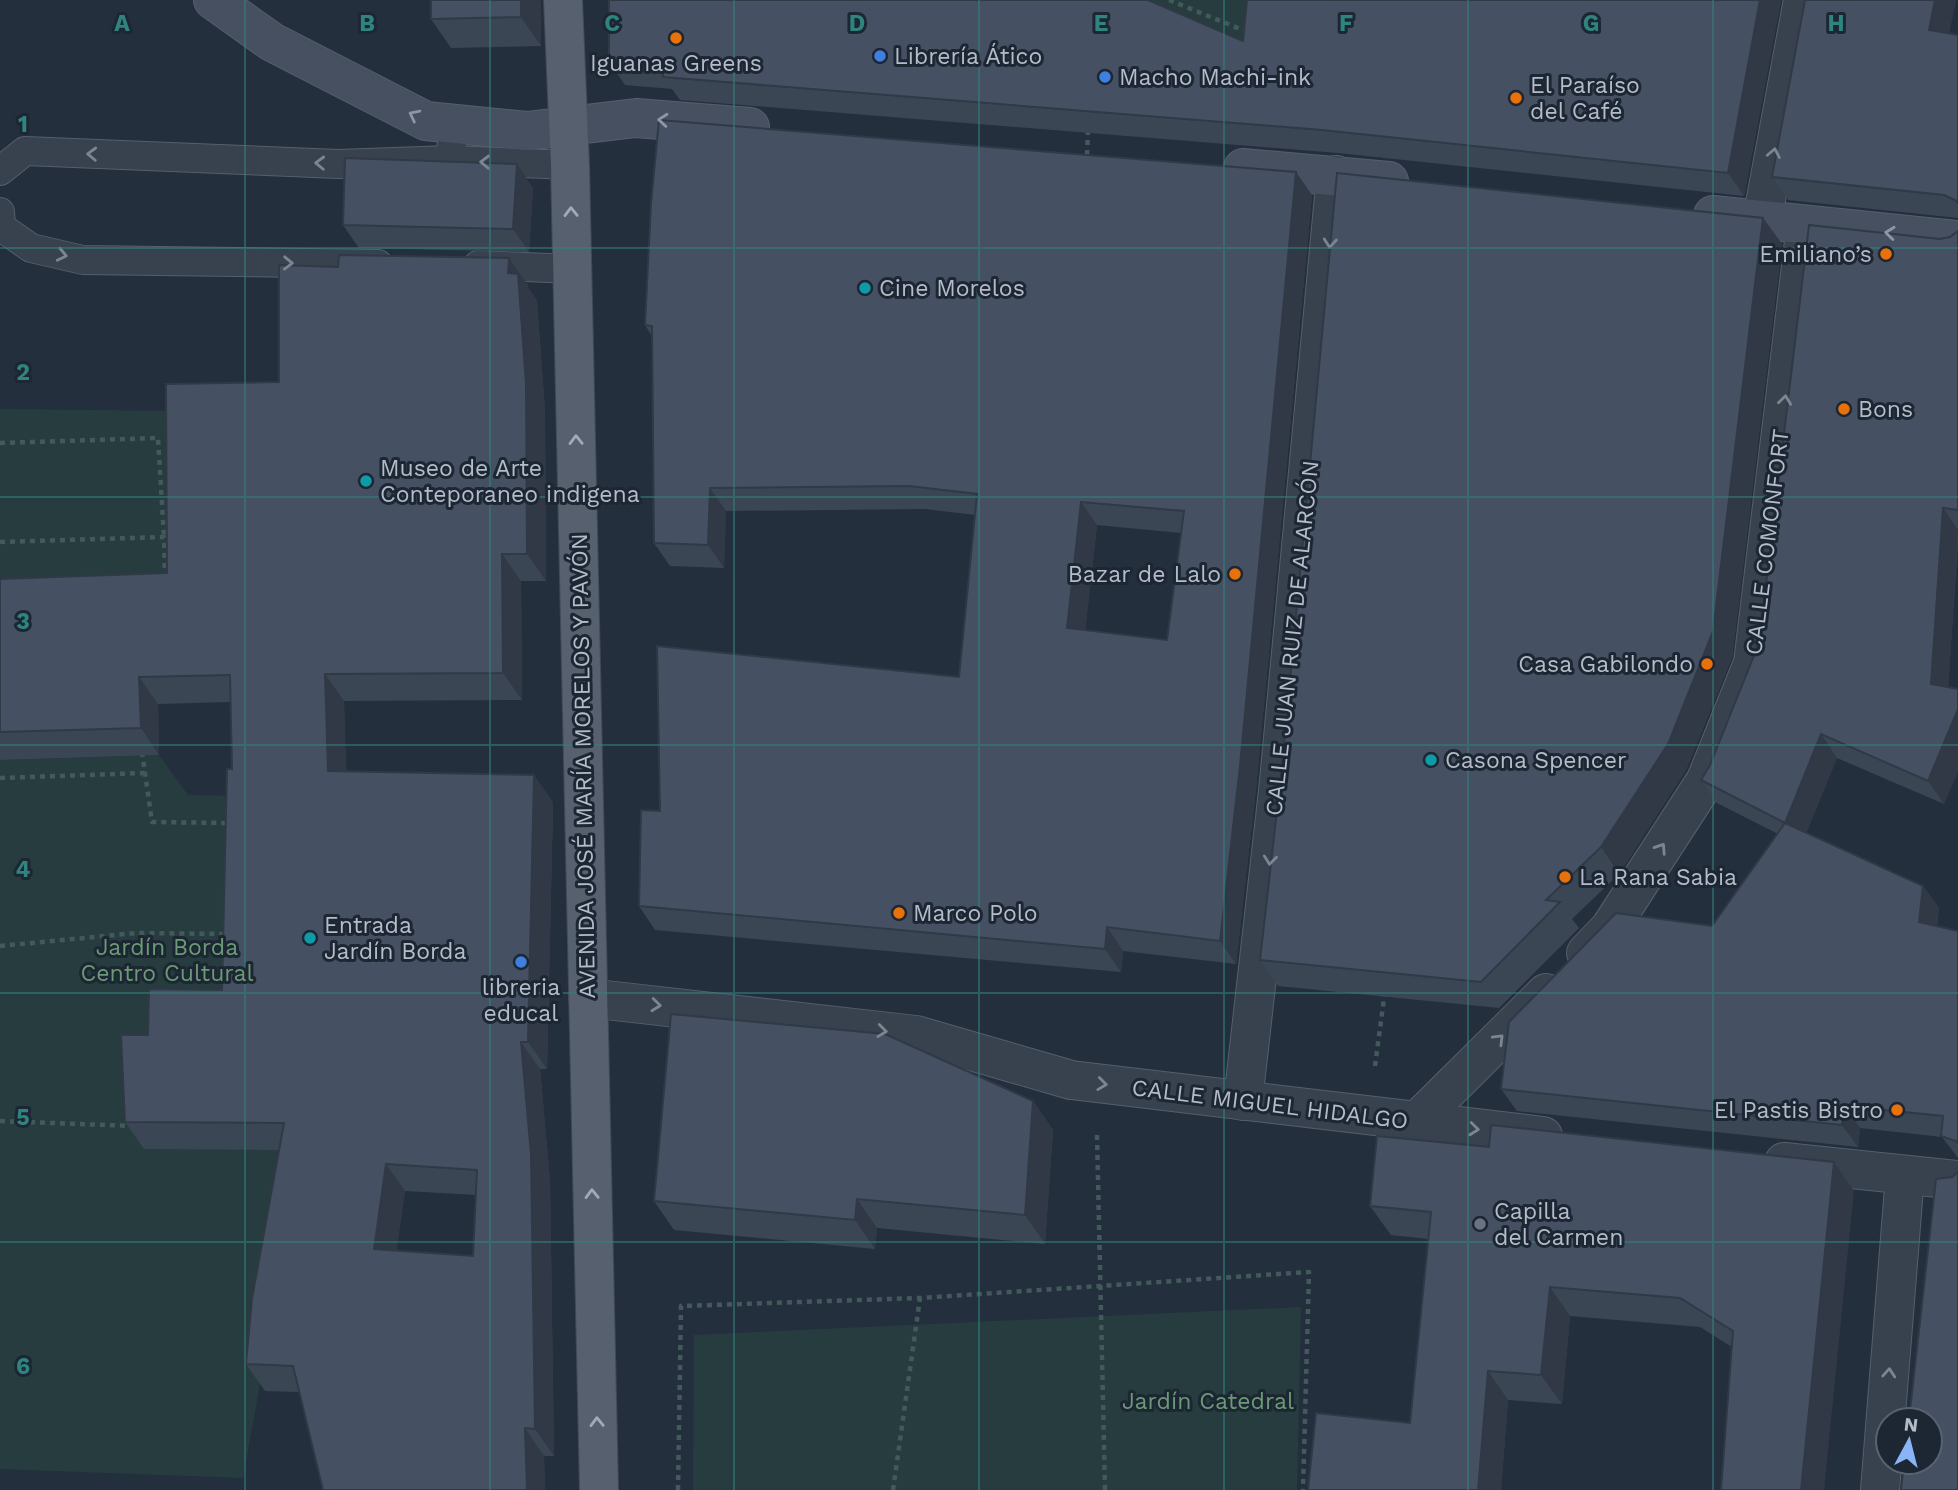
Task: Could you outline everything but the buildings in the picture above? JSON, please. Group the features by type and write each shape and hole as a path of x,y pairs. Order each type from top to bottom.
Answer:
{"main road":[{"name":"AVENIDA JOSÉ MARÍA MORELOS Y PAVÓN","path":"563,0 570,165 599,1490"}],"street":[{"path":"213,0 272,42 426,121 452,142 636,118 786,130"},
{"path":"1762,220 1803,0"},
{"path":"1212,165 1418,184"},
{"name":"CALLE JUAN RUIZ DE ALARCÓN","path":"1243,1101 1278,791 1336,175"},
{"path":"1679,211 1958,240"},
{"name":"CALLE COMONFORT","path":"1416,1122 1610,928 1706,780 1753,663 1806,225"},
{"name":"CALLE MIGUEL HIDALGO","path":"588,998 916,1035 1071,1080 1579,1140"},
{"path":"1756,1159 1958,1180"},
{"path":"1880,1490 1905,1175"}],"lane":[{"path":"0,171 24,151 338,164 452,142 570,165"},
{"path":"0,212 1,227 31,248 83,260 399,264"},
{"path":"453,265 572,269"}],"path":[{"path":"1169,0 1256,36"},
{"path":"1087,155 1089,116"},
{"path":"0,443 158,438 166,592"},
{"path":"0,542 164,537"},
{"path":"141,745 152,822 239,823"},
{"path":"0,778 145,773"},
{"path":"0,946 136,933 230,934"},
{"path":"1368,1115 1387,979"},
{"path":"0,1121 134,1126"},
{"path":"1097,1135 1105,1490"},
{"path":"678,1490 681,1306 920,1298 1309,1272 1303,1490"},
{"path":"892,1490 920,1298"}],"green space":[{"path":"1114,0 1265,0 1261,48"},
{"path":"0,409 185,411 187,601 0,606"},
{"name":"Jardín Borda Centro Cultural","path":"159,755 188,795 553,802 547,1069 299,1065 300,1162 243,1478 0,1469 0,760"},
{"name":"Jardín Catedral","path":"1301,1307 1297,1490 693,1490 694,1335"}],"place":[{"name":"Iguanas Greens","path":"676,38"},
{"name":"Librería Ático","path":"880,56"},
{"name":"Macho Machi-ink","path":"1105,77"},
{"name":"El Paraíso del Café","path":"1516,98"},
{"name":"Emiliano’s","path":"1886,254"},
{"name":"Cine Morelos","path":"865,288"},
{"name":"Bons","path":"1844,409"},
{"name":"Museo de Arte Conteporaneo indigena","path":"366,481"},
{"name":"Bazar de Lalo","path":"1235,574"},
{"name":"Casa Gabilondo","path":"1707,664"},
{"name":"Casona Spencer","path":"1431,760"},
{"name":"La Rana Sabia","path":"1565,877"},
{"name":"Marco Polo","path":"899,913"},
{"name":"Entrada Jardín Borda","path":"310,938"},
{"name":"libreria educal","path":"521,962"},
{"name":"El Pastis Bistro","path":"1897,1110"},
{"name":"Capilla del Carmen","path":"1480,1224"}]}
